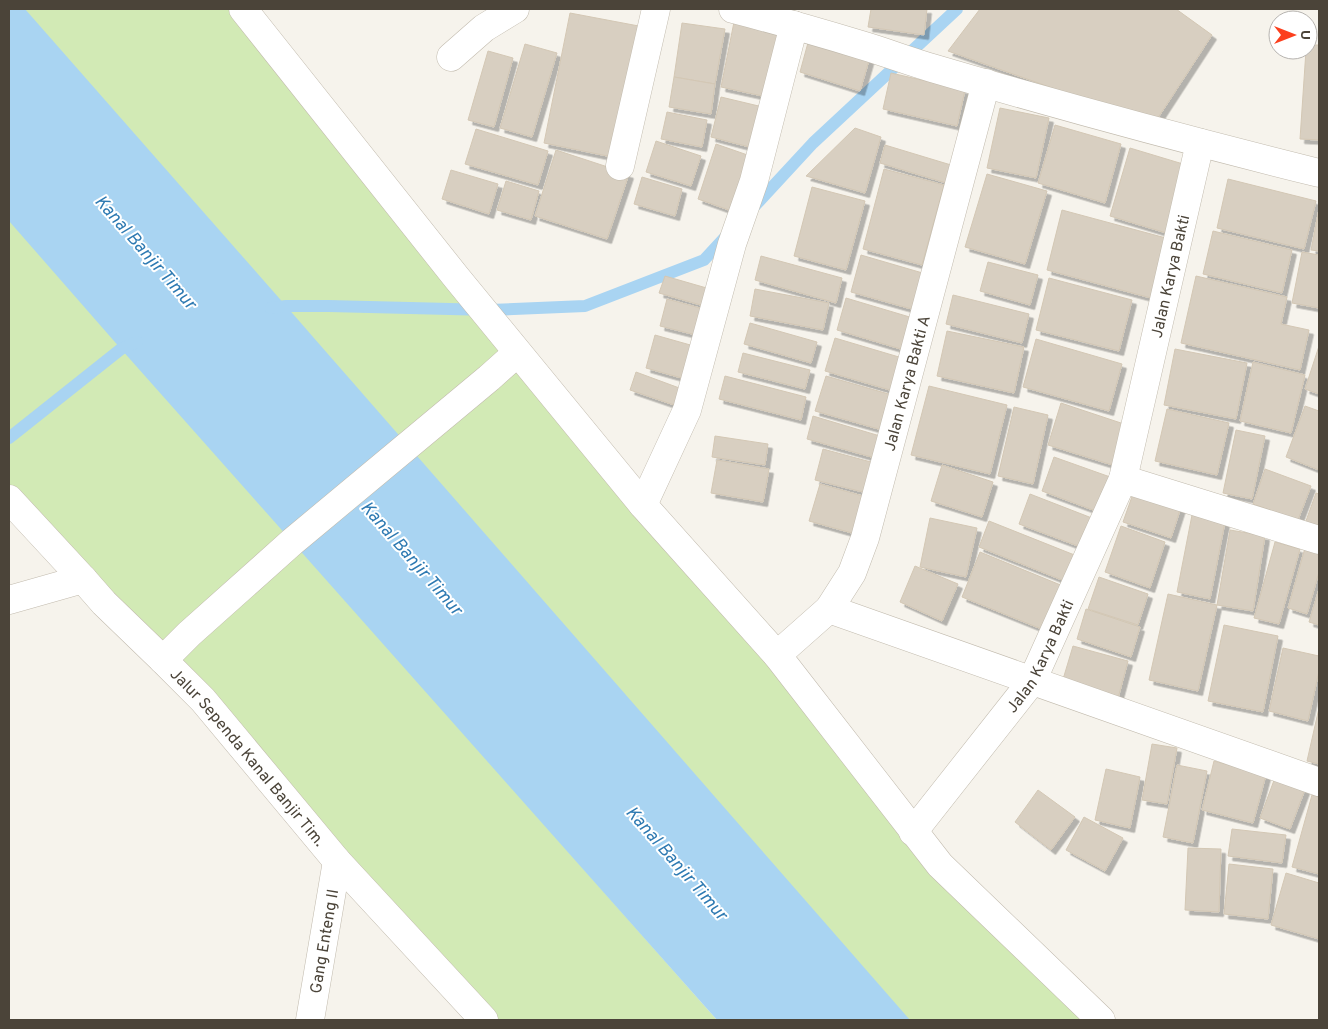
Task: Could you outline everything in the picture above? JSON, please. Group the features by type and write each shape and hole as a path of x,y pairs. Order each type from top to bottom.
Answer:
{"street":[{"path":"243,9 517,353 643,505 776,655 940,865 1101,1020"},
{"path":"451,57 484,28 515,9"},
{"path":"620,166 656,9"},
{"path":"733,9 862,45 930,68 1200,143 1319,173"},
{"path":"643,505 687,410 732,244 754,181 794,25"},
{"name":"Jalan Karya Bakti A","path":"776,655 828,609 852,573 865,538 986,83"},
{"name":"Jalan Karya Bakti","path":"913,832 1032,681 1123,479 1200,143"},
{"path":"164,660 189,634 292,542 517,353"},
{"path":"1123,479 1319,540"},
{"name":"Jalur Sependa Kanal Banjir Tim.","path":"9,499 104,603 203,700 337,862 484,1020"},
{"path":"9,600 83,579"},
{"path":"828,609 1319,782"},
{"name":"Gang Enteng II","path":"310,1020 337,862"}],"green space":[{"path":"23,9 241,9 936,862 1101,1020 909,1020"},
{"path":"9,219 717,1020 484,1020 9,499"}],"water":[{"name":"Kanal Banjir Timur","path":"9,9 25,9 910,1020 717,1020 9,221"}],"building":[{"path":"871,9 927,9 924,35 868,27"},
{"path":"980,9 1176,9 1212,35 1154,124 948,51"},
{"path":"570,13 644,27 617,158 544,143"},
{"path":"734,22 781,32 767,97 721,87"},
{"path":"682,23 725,29 715,84 674,77"},
{"path":"809,39 870,57 860,91 800,72"},
{"path":"525,44 557,53 532,137 500,128"},
{"path":"1319,45 1319,140 1300,139 1305,60 1318,60"},
{"path":"488,51 513,58 494,127 468,120"},
{"path":"891,73 965,90 957,126 883,109"},
{"path":"674,77 715,84 711,114 669,107"},
{"path":"721,97 767,108 757,149 711,137"},
{"path":"1000,108 1049,118 1036,178 987,168"},
{"path":"667,112 707,120 702,147 661,139"},
{"path":"1055,125 1121,144 1105,203 1038,183"},
{"path":"855,128 881,137 865,193 806,176"},
{"path":"476,129 548,151 538,185 465,164"},
{"path":"656,141 701,156 691,186 646,172"},
{"path":"716,144 759,159 740,214 698,199"},
{"path":"885,145 961,168 956,186 880,163"},
{"path":"1130,148 1193,167 1173,235 1110,216"},
{"path":"556,150 629,174 607,239 535,216"},
{"path":"884,169 944,185 922,265 863,249"},
{"path":"451,170 498,184 489,214 442,199"},
{"path":"987,174 1047,191 1025,264 965,247"},
{"path":"642,177 682,189 675,216 634,204"},
{"path":"1228,179 1316,201 1304,249 1217,228"},
{"path":"506,181 539,191 531,220 497,210"},
{"path":"812,187 865,201 846,270 794,256"},
{"path":"1319,209 1319,251 1311,250"},
{"path":"1062,210 1177,241 1162,301 1047,270"},
{"path":"1213,231 1292,250 1282,293 1203,274"},
{"path":"1302,252 1319,255 1319,308 1292,303"},
{"path":"861,255 926,274 915,310 851,292"},
{"path":"761,256 842,278 836,303 755,280"},
{"path":"988,262 1038,275 1030,305 980,291"},
{"path":"665,276 717,291 711,308 659,293"},
{"path":"1196,276 1287,297 1281,324 1309,330 1300,370 1181,343"},
{"path":"1049,278 1132,300 1119,351 1036,330"},
{"path":"755,289 829,303 823,330 750,316"},
{"path":"953,295 1029,314 1022,343 946,324"},
{"path":"846,298 913,318 904,350 837,330"},
{"path":"667,299 711,311 704,337 660,326"},
{"path":"750,323 817,342 811,363 744,344"},
{"path":"947,331 1024,347 1014,393 937,376"},
{"path":"655,335 701,348 692,381 646,368"},
{"path":"835,338 909,360 900,393 825,371"},
{"path":"1036,339 1122,364 1109,411 1023,387"},
{"path":"1319,346 1319,394 1305,389"},
{"path":"1175,349 1247,363 1236,419 1164,405"},
{"path":"743,353 810,370 805,389 738,372"},
{"path":"1253,362 1305,375 1291,433 1240,421"},
{"path":"636,372 682,389 677,406 630,390"},
{"path":"725,376 806,397 801,420 719,399"},
{"path":"826,376 892,395 882,430 815,411"},
{"path":"929,386 1007,405 990,474 911,455"},
{"path":"1061,403 1133,427 1122,468 1048,445"},
{"path":"1305,406 1319,411 1319,470 1286,457"},
{"path":"1014,407 1048,415 1033,484 998,476"},
{"path":"1167,409 1229,423 1217,475 1155,461"},
{"path":"813,416 880,436 875,458 807,439"},
{"path":"1236,430 1265,436 1252,499 1223,493"},
{"path":"715,436 768,444 765,465 712,457"},
{"path":"823,449 882,465 875,495 815,480"},
{"path":"1054,457 1113,478 1101,513 1042,491"},
{"path":"717,460 769,469 763,502 711,493"},
{"path":"942,465 993,482 982,517 931,501"},
{"path":"1265,469 1311,486 1298,520 1253,504"},
{"path":"820,484 870,498 859,535 809,521"},
{"path":"1134,491 1181,507 1171,538 1123,522"},
{"path":"1316,493 1319,494 1319,538 1302,532"},
{"path":"1030,494 1097,520 1086,549 1019,524"},
{"path":"1192,515 1225,522 1210,599 1177,592"},
{"path":"930,518 977,528 966,577 920,567"},
{"path":"989,521 1077,556 1067,582 979,547"},
{"path":"1121,526 1165,542 1150,588 1105,572"},
{"path":"1230,530 1265,536 1253,611 1217,605"},
{"path":"1275,542 1300,549 1279,624 1254,618"},
{"path":"1305,548 1319,552 1319,572 1307,614 1288,608"},
{"path":"980,552 1063,586 1044,630 962,597"},
{"path":"915,566 958,584 942,621 900,602"},
{"path":"1099,577 1148,594 1138,625 1088,609"},
{"path":"1319,589 1319,625 1309,622"},
{"path":"1168,594 1217,605 1198,691 1149,680"},
{"path":"1086,609 1140,627 1131,657 1077,639"},
{"path":"1224,625 1278,636 1263,712 1208,701"},
{"path":"1073,646 1128,661 1117,702 1061,686"},
{"path":"1283,648 1319,656 1319,671 1308,721 1269,711"},
{"path":"1319,708 1319,764 1307,761"},
{"path":"1152,744 1177,748 1167,804 1142,800"},
{"path":"1214,761 1266,775 1253,823 1202,810"},
{"path":"1177,765 1207,771 1193,843 1163,837"},
{"path":"1106,769 1140,777 1130,828 1095,820"},
{"path":"1276,775 1306,787 1290,829 1260,818"},
{"path":"1038,790 1075,817 1051,850 1015,822"},
{"path":"1312,795 1319,797 1319,874 1292,867"},
{"path":"1084,817 1123,838 1105,871 1066,850"},
{"path":"1232,829 1286,835 1282,863 1228,856"},
{"path":"1188,848 1221,849 1219,912 1185,910"},
{"path":"1229,864 1273,869 1268,919 1224,914"},
{"path":"1286,873 1319,883 1319,939 1271,925"}],"waterway":[{"path":"752,209 813,143 957,9"},
{"path":"271,308 329,306 490,310 585,306 704,260 728,234"},
{"path":"9,438 121,349 137,342"}]}
